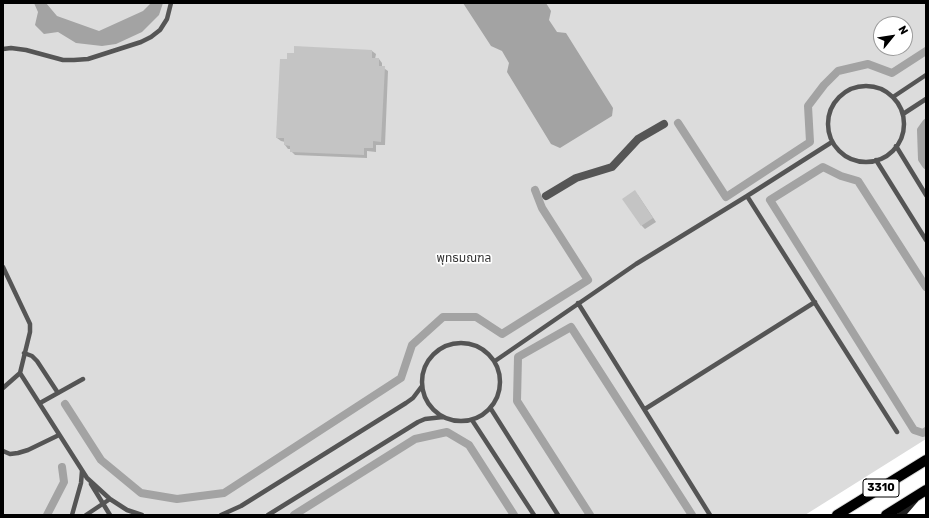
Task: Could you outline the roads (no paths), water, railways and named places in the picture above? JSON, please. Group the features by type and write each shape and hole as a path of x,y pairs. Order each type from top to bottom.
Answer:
{"main road":[{"name":"3310","path":"842,514 926,460"},
{"name":"3310","path":"886,515 922,492"}],"street":[{"path":"546,196 576,178 612,167 638,140 664,124"},
{"path":"901,515 922,492"}],"lane":[{"path":"3,49 11,48 26,50 63,60 88,59 141,42 151,37 160,30 167,19 171,3"},
{"path":"893,97 926,75"},
{"path":"863,85 874,86 884,90 893,97 903,114 904,126 902,136 888,155 866,162 856,160 838,150 832,142 828,132 829,116 835,100 852,88 863,85"},
{"path":"903,114 926,99"},
{"path":"495,361 636,264 832,142"},
{"path":"896,146 926,195"},
{"path":"876,160 926,240"},
{"path":"747,196 897,432"},
{"path":"3,267 30,324 30,332 20,373 3,388"},
{"path":"645,409 815,302"},
{"path":"578,303 710,515"},
{"path":"454,343 465,343 477,346 487,352 495,361 501,386 499,394 491,409 482,416 462,422 452,421 435,412 428,404 424,396 422,386 422,374 426,363 433,354 443,347 454,343"},
{"path":"24,353 32,356 37,361 58,393"},
{"path":"20,373 110,515"},
{"path":"40,403 83,379"},
{"path":"221,515 241,506 406,403 419,391 422,386"},
{"path":"491,409 558,515"},
{"path":"268,515 418,422 425,419 443,417"},
{"path":"472,420 534,515"},
{"path":"3,451 10,454 23,452 59,434"},
{"path":"72,515 81,482 82,471"},
{"path":"87,478 110,499 127,510 142,515"},
{"path":"86,515 110,499"}],"waterway":[{"path":"678,123 726,197 810,142 808,106 824,85 838,71 868,64 892,73 926,51"},
{"path":"926,123 921,130 922,159 926,165"},
{"path":"926,287 858,181 841,176 823,167 770,200 914,430 923,433 926,431"},
{"path":"65,404 101,460 141,493 177,499 224,493 401,378 412,345 443,317 476,317 502,334 588,280 542,208 535,190"},
{"path":"590,515 517,401 518,357 571,327 692,515"},
{"path":"294,515 415,439 447,432 469,445 514,515"},
{"path":"47,515 64,482 62,467"}],"park label":[{"name":"พุทธมณฑล","path":"464,259"}]}
